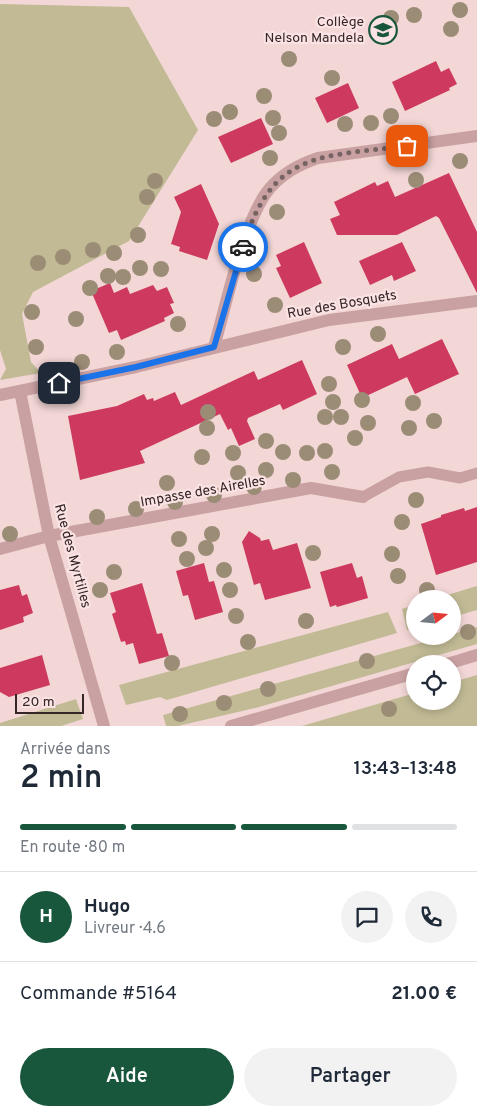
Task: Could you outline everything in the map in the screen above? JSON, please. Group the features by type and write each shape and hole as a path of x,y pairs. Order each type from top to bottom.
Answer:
{"street":[{"path":"214,347 250,225 269,189 280,178 304,163 331,155 477,136"},
{"name":"Rue des Bosquets","path":"0,395 136,367 329,320 477,301"},
{"name":"Rue des Myrtilles","path":"20,392 49,536 104,726"},
{"name":"Impasse des Airelles","path":"0,549 49,536 311,488 363,497"},
{"path":"461,660 477,655"},
{"path":"231,726 406,676"}],"lane":[{"path":"363,497 399,477 428,472 460,478 477,473"}],"shaded area":[{"path":"0,4 129,7 198,130 129,241 33,292 22,314 31,362 41,373 0,380 6,369 0,350"},
{"path":"477,586 477,610 461,615 461,591"},
{"path":"406,608 406,626 402,609"},
{"path":"388,612 397,633 167,700 160,697 126,705 119,685"},
{"path":"477,627 477,644 439,655 406,655 406,665 259,707 178,726 166,726 163,715 414,645 461,645 461,632"},
{"path":"477,675 477,726 302,726 406,696 406,710 461,710 461,680"},
{"path":"76,699 83,719 61,726 0,726 0,723"}],"building":[{"path":"436,61 441,72 449,68 457,84 449,88 450,90 405,111 392,82"},
{"path":"348,83 359,108 327,123 315,98"},
{"path":"261,118 273,144 231,163 218,137"},
{"path":"449,173 477,232 477,293 439,218 436,216 397,235 337,235 330,219 340,215 334,202 375,182 377,186 388,181 395,197"},
{"path":"201,184 219,224 207,260 179,251 180,247 171,244 181,212 174,197"},
{"path":"304,242 322,283 290,298 276,268 281,266 276,255"},
{"path":"402,242 416,271 394,281 392,275 370,285 359,261"},
{"path":"110,283 114,293 127,287 130,294 153,285 157,291 167,287 174,303 170,304 174,313 164,318 165,321 121,340 117,330 109,333 91,291"},
{"path":"442,339 459,374 415,394 407,377 362,398 347,365 392,344 399,359"},
{"path":"302,360 317,394 283,410 280,404 248,418 247,421 255,439 239,446 231,428 228,430 220,414 140,451 145,463 80,480 68,416 117,406 144,394 147,400 153,398 154,401 175,392 181,405 254,371 258,380"},
{"path":"477,507 477,562 436,575 421,524 464,508 465,511"},
{"path":"249,531 260,538 261,541 269,539 273,550 297,543 311,588 265,600 260,583 254,585 242,542"},
{"path":"204,563 209,582 214,581 223,612 195,620 188,595 183,596 176,571"},
{"path":"352,563 357,578 362,576 368,598 337,607 336,605 330,607 320,572"},
{"path":"142,583 157,634 162,633 169,656 139,664 133,643 126,645 125,641 121,642 112,614 116,612 110,593"},
{"path":"19,585 22,596 27,594 33,613 23,617 24,622 0,630 0,590"},
{"path":"42,655 50,685 9,697 0,692 0,668"}],"way so far":[{"path":"243,247 250,225 269,189 280,178 304,163 331,155 407,146"}],"place":[{"name":"Collège Nelson Mandela","path":"383,30"}],"route":[{"path":"59,383 136,367 214,347 243,247"}]}
